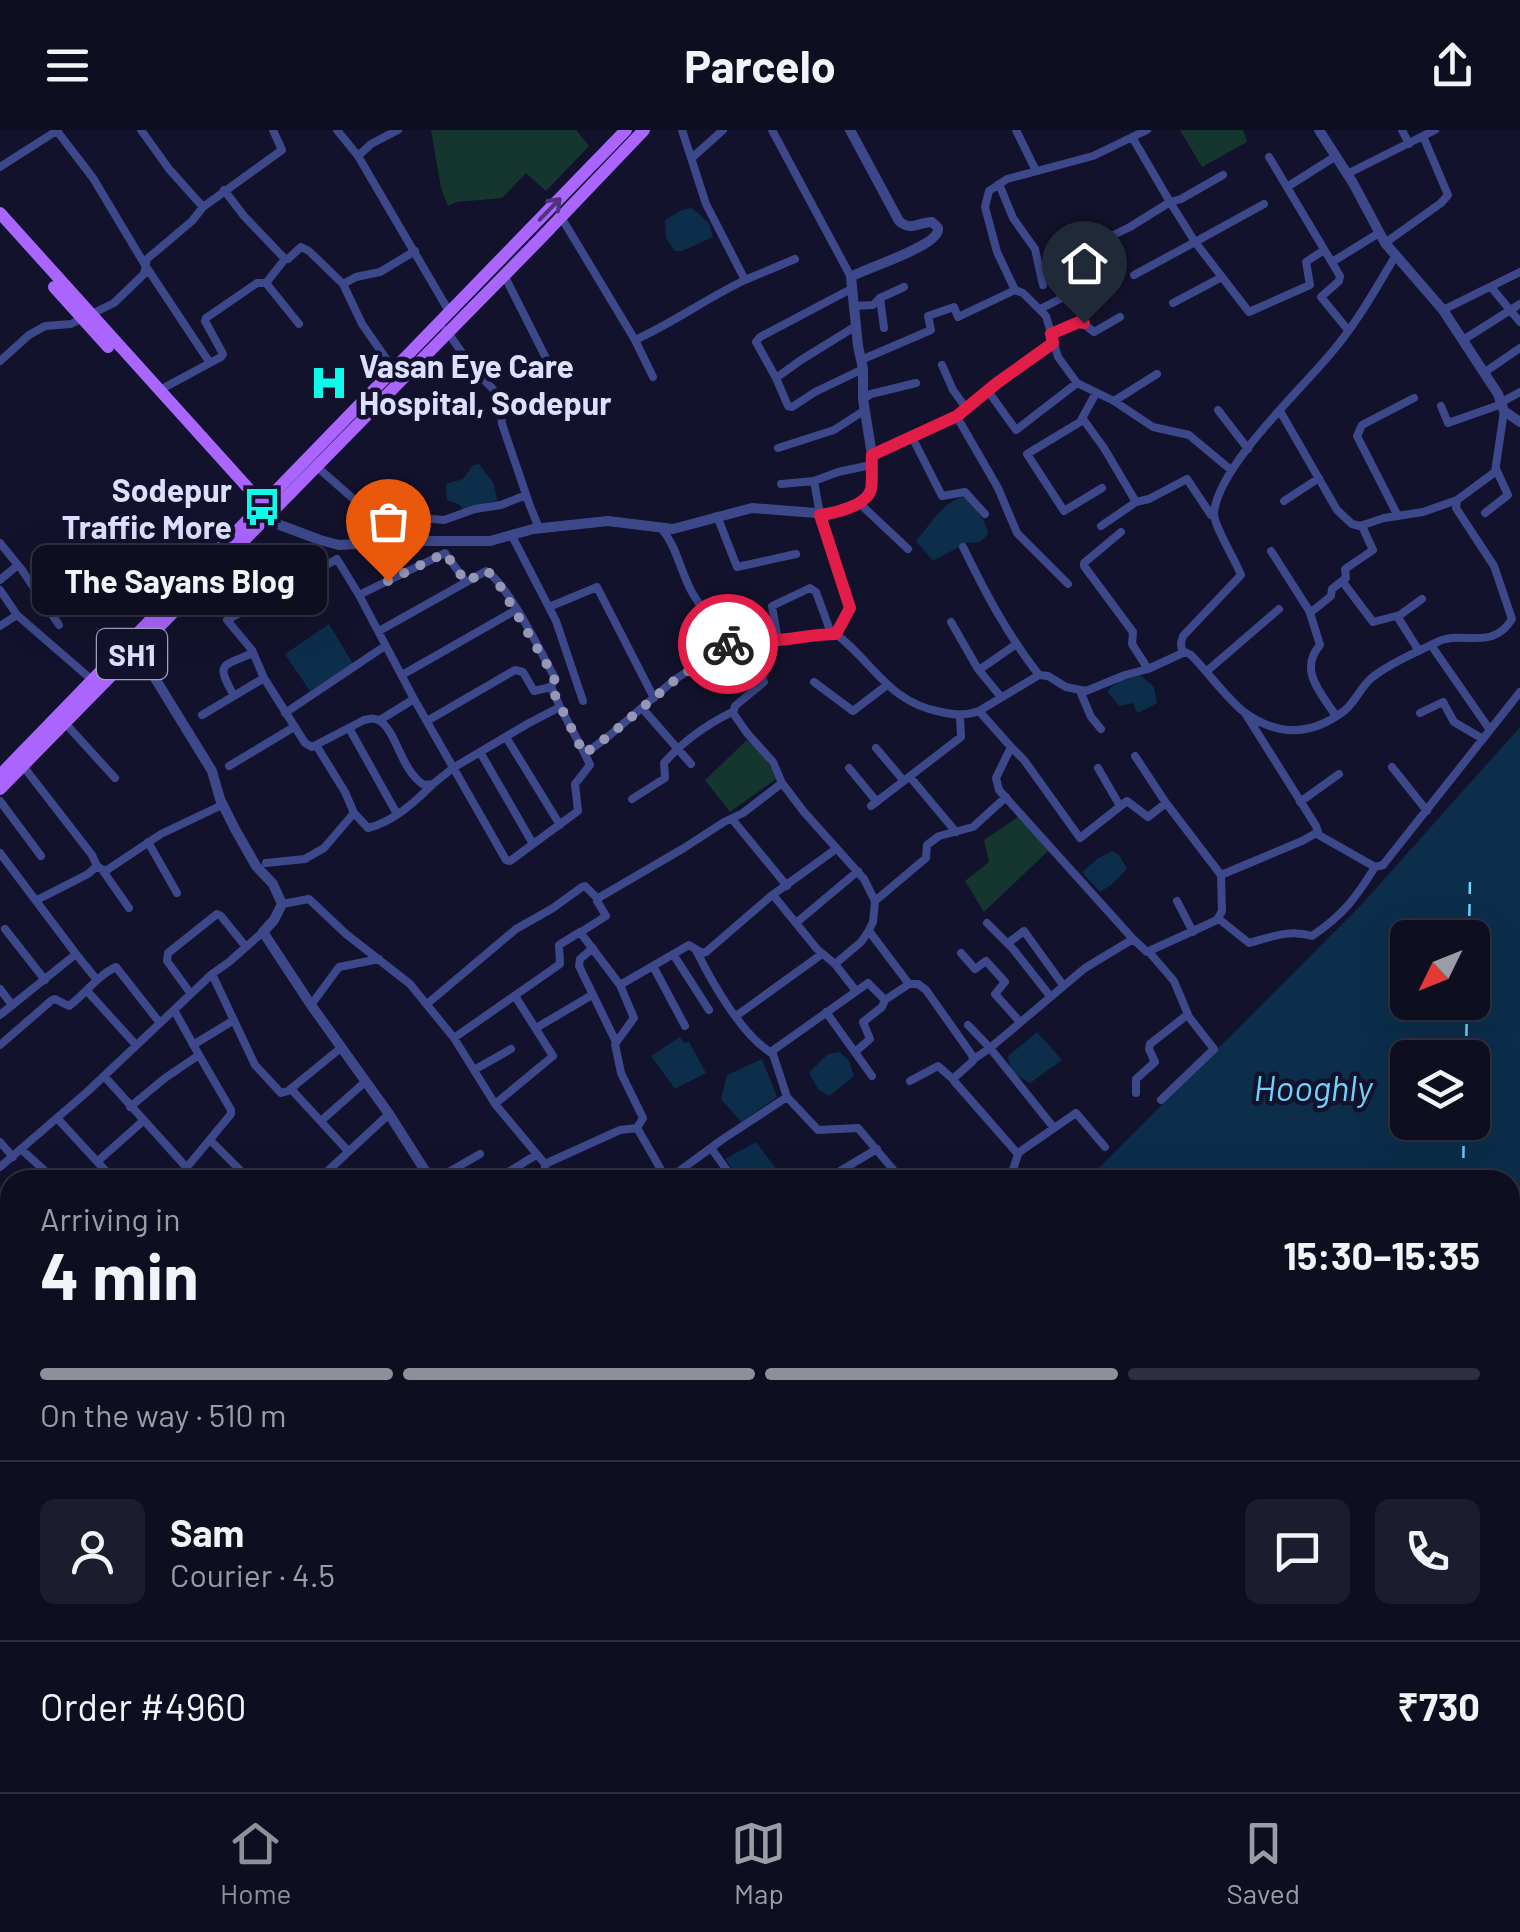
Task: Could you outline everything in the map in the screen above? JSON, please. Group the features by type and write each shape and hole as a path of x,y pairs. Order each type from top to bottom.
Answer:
{"main road":[{"name":"SH1","path":"0,776 230,546 316,466 626,130"},
{"name":"SH1","path":"265,514 394,370 504,275 644,130"},
{"path":"0,213 86,317 158,391 265,514"},
{"path":"0,225 265,514"},
{"name":"SH1","path":"0,789 137,650 230,546"}],"street":[{"path":"0,167 57,130 94,178 210,363"},
{"path":"141,130 169,170 203,207"},
{"path":"0,361 45,326 71,324 114,303 127,292 144,274 147,259 192,222 203,207 282,150 272,130"},
{"path":"337,130 358,156 415,252 475,372 499,396 502,424 539,528"},
{"path":"358,156 398,130"},
{"path":"682,130 706,204 745,280"},
{"path":"692,157 723,130"},
{"path":"265,514 320,540 339,544 490,540 539,528 608,521 662,529 685,527 752,508 820,515 859,503 870,491 871,460 851,283 772,130"},
{"path":"850,130 899,221 912,228 932,222 938,232 918,249 760,337 756,342 785,402 792,407 862,365 945,326"},
{"path":"1016,130 1036,171"},
{"path":"1147,130 1092,156 1006,179 989,191 986,207 997,252 1016,290 1040,308 1050,325 1058,356 1077,383 1154,427 1189,435 1232,470"},
{"path":"1318,130 1382,238 1443,310 1503,406 1520,422"},
{"path":"1402,130 1409,144"},
{"path":"1347,174 1433,130"},
{"path":"1332,262 1382,238 1441,203 1448,194 1423,136"},
{"path":"1132,137 1196,242 1249,312 1309,286 1312,282 1306,262 1324,250"},
{"path":"1287,187 1336,156"},
{"path":"1269,157 1341,280 1322,298 1348,330"},
{"path":"1095,244 1224,174"},
{"path":"999,184 1014,218 1035,249 1043,285"},
{"path":"224,190 284,259 304,248 343,284 362,324 394,370"},
{"path":"1134,276 1264,204"},
{"path":"561,217 635,340 653,378"},
{"path":"343,284 380,272 415,252"},
{"path":"1214,519 1217,500 1232,470 1330,355 1396,255"},
{"path":"266,283 284,259"},
{"path":"635,340 712,296 795,260"},
{"path":"1443,310 1520,272"},
{"path":"504,275 549,364"},
{"path":"1173,303 1222,277"},
{"path":"158,391 223,354 206,318 256,282 266,283 299,324"},
{"path":"854,306 873,305 904,287"},
{"path":"1490,287 1520,322"},
{"path":"931,330 928,316 954,306 958,316 1016,290"},
{"path":"1040,308 1078,290"},
{"path":"880,298 884,328"},
{"path":"1462,340 1520,304"},
{"path":"782,484 814,481 871,460 957,416 1052,338 1080,321 1092,332 1120,317"},
{"path":"776,378 856,326"},
{"path":"1485,372 1520,348"},
{"path":"942,365 966,408"},
{"path":"1114,401 1156,374"},
{"path":"778,448 834,430 864,405 871,394 916,383"},
{"path":"988,391 1016,430 1077,383"},
{"path":"1440,406 1449,423 1503,406 1520,392"},
{"path":"1096,393 1083,419 1027,454 1064,512 1102,488"},
{"path":"1398,516 1357,436 1362,425 1414,398"},
{"path":"1280,411 1336,510 1345,520 1362,526 1457,500 1492,476 1496,470 1503,406"},
{"path":"1218,410 1248,448"},
{"path":"957,416 998,488 1016,533 1068,584"},
{"path":"1083,419 1136,502"},
{"path":"912,437 942,496 965,492 985,514"},
{"path":"316,466 366,510 378,508 386,513 421,518 444,520 526,494"},
{"path":"1484,514 1508,495 1496,470"},
{"path":"1284,500 1319,478"},
{"path":"1100,526 1136,502 1188,480 1214,519 1240,574 1183,636 1182,652"},
{"path":"814,481 820,515 850,608 834,634"},
{"path":"1244,712 1291,732 1312,729 1350,706 1370,678 1441,639 1486,639 1498,634 1512,619 1494,566 1456,508 1457,500"},
{"path":"859,503 908,549"},
{"path":"717,516 738,568 796,554"},
{"path":"1310,612 1347,577 1345,570 1373,550 1362,526"},
{"path":"662,529 677,552 696,600 710,617 739,636 778,641 834,634"},
{"path":"1121,532 1084,566 1133,632 1132,644 1148,669"},
{"path":"512,536 562,636 583,701"},
{"path":"0,543 58,625"},
{"path":"230,546 274,594"},
{"path":"963,547 1015,645 1040,674 1080,691 1148,669 1182,652 1191,655 1244,712 1317,828 1317,834"},
{"path":"1272,551 1310,612 1320,645 1311,656 1309,672 1336,716"},
{"path":"359,595 445,553 466,582"},
{"path":"379,631 486,571 494,576 555,678 551,687 590,767 575,784 579,810 511,861 506,860 337,559 228,620 253,653 294,728 312,747 364,720 380,720 414,699"},
{"path":"0,580 18,565"},
{"path":"1342,581 1372,622 1398,616 1422,599"},
{"path":"548,607 597,587 654,698"},
{"path":"778,641 772,606 810,588 816,592 834,634 848,643 887,685 912,703 960,716 979,711 1040,674"},
{"path":"0,590 16,614 93,681"},
{"path":"1207,671 1279,609"},
{"path":"402,675 516,610"},
{"path":"0,626 16,614"},
{"path":"1398,616 1420,651"},
{"path":"951,622 979,670 1001,697"},
{"path":"584,754 674,681 739,636"},
{"path":"632,799 665,778 664,764 677,749 732,712 764,682 749,640"},
{"path":"979,670 1015,645"},
{"path":"1431,645 1490,730"},
{"path":"285,713 386,646"},
{"path":"137,650 212,771 222,804 282,904"},
{"path":"234,696 222,668 253,653"},
{"path":"427,722 515,670 523,672 534,691 551,687"},
{"path":"202,715 264,678"},
{"path":"814,682 852,710 887,685"},
{"path":"1080,691 1091,717 1102,729"},
{"path":"1317,834 1374,867 1384,866 1520,692"},
{"path":"1420,713 1442,702 1454,722 1483,739"},
{"path":"316,745 354,812 368,828 413,804 452,768 560,707"},
{"path":"642,708 691,764"},
{"path":"979,711 1024,760 1080,838 1130,801 1148,817 1166,803"},
{"path":"732,712 773,762 782,783 858,871 876,901 869,931 835,964"},
{"path":"848,768 874,804 960,737 960,716"},
{"path":"380,720 416,781 424,786 433,784"},
{"path":"65,723 115,778"},
{"path":"229,766 294,728"},
{"path":"350,728 397,814"},
{"path":"506,737 560,825"},
{"path":"1011,747 996,778 997,786 1150,952 1176,984 1187,1015 1214,1050 1162,1100"},
{"path":"876,748 956,832"},
{"path":"480,752 534,844"},
{"path":"1135,756 1199,849 1221,874 1219,919 1150,952"},
{"path":"23,766 130,908"},
{"path":"1392,767 1427,811"},
{"path":"1098,768 1120,806"},
{"path":"1300,802 1339,774"},
{"path":"598,899 743,813 782,783"},
{"path":"876,901 926,858 927,845 938,837 973,826 1006,797"},
{"path":"0,801 41,856"},
{"path":"37,900 100,868 111,868 148,842 222,804"},
{"path":"266,863 305,859 324,848 354,812"},
{"path":"732,819 787,886"},
{"path":"1221,874 1317,834"},
{"path":"148,842 176,893"},
{"path":"620,986 688,944 706,952 773,895 836,849"},
{"path":"0,853 97,980"},
{"path":"1219,919 1250,944 1295,932 1312,936 1352,902 1374,867"},
{"path":"796,923 858,871"},
{"path":"427,1004 516,929 582,886 598,899 606,916 559,945 560,964 454,1038"},
{"path":"773,895 856,991"},
{"path":"282,904 309,899 410,984 454,1038 495,1104 546,1170"},
{"path":"1177,902 1193,932"},
{"path":"0,1168 263,932 282,904"},
{"path":"191,994 167,961 168,953 216,914 246,947"},
{"path":"987,923 1050,996"},
{"path":"5,929 55,999 69,1006 116,967 160,1023"},
{"path":"869,931 909,984"},
{"path":"263,932 426,1170"},
{"path":"582,932 620,986 634,1018 616,1042"},
{"path":"1008,943 1020,932 1026,932 1064,985"},
{"path":"954,1080 974,1058 1085,968 1134,939"},
{"path":"593,948 580,959 579,966 616,1042 621,1072 644,1118 638,1128"},
{"path":"695,948 714,987 772,1054"},
{"path":"962,953 976,969 986,961 1001,976 1004,983 994,994 1020,1022"},
{"path":"0,1015 76,954"},
{"path":"673,954 709,1010"},
{"path":"736,1016 822,954"},
{"path":"311,1006 339,968 379,959"},
{"path":"652,966 685,1026"},
{"path":"212,974 260,1073 282,1094 342,1048"},
{"path":"885,1000 868,984 772,1048 772,1054 787,1097 818,1130 858,1128 894,1170"},
{"path":"855,1052 870,1039 863,1022 885,1000 909,984 918,984 974,1058"},
{"path":"0,989 12,1005"},
{"path":"88,992 136,1045"},
{"path":"536,1028 592,995"},
{"path":"495,1104 553,1056 515,996"},
{"path":"0,1045 55,999"},
{"path":"104,1076 187,1168 231,1112 174,1010"},
{"path":"826,1012 872,1076"},
{"path":"1136,1093 1136,1079 1155,1062 1150,1044 1187,1015"},
{"path":"194,1045 234,1020"},
{"path":"968,1025 1054,1128"},
{"path":"474,1070 511,1048"},
{"path":"130,1107 199,1055"},
{"path":"910,1081 938,1066 1018,1153"},
{"path":"320,1121 365,1082"},
{"path":"291,1088 348,1152"},
{"path":"680,1170 787,1097"},
{"path":"1013,1170 1018,1153 1076,1113 1105,1147"},
{"path":"329,1170 389,1114"},
{"path":"57,1118 103,1170"},
{"path":"98,1161 143,1122"},
{"path":"544,1164 620,1130 638,1128"},
{"path":"638,1128 661,1170"},
{"path":"210,1140 240,1170"},
{"path":"0,1142 13,1156"},
{"path":"710,1148 726,1170"},
{"path":"842,1170 877,1149"},
{"path":"22,1150 43,1170"},
{"path":"451,1170 480,1154"},
{"path":"512,1170 536,1156"}],"green space":[{"path":"431,130 576,130 589,146 546,191 526,173 502,198 448,206"},
{"path":"1180,130 1243,130 1247,142 1202,167"},
{"path":"747,740 765,757 776,779 730,812 705,780"},
{"path":"1018,817 1049,850 984,912 965,881 989,862 984,840"}],"water":[{"path":"692,208 709,223 713,237 675,251 666,238 665,220"},
{"path":"479,464 494,484 497,500 464,512 460,505 447,500 446,484 463,479 473,465"},
{"path":"967,496 988,534 980,542 966,543 933,561 916,541 944,508"},
{"path":"329,624 353,664 310,691 285,654"},
{"path":"1138,673 1154,687 1157,703 1138,713 1133,703 1119,706 1107,691 1122,678"},
{"name":"Hooghly","path":"1520,727 1520,1170 1097,1170 1363,903"},
{"path":"1112,851 1127,869 1100,892 1082,872"},
{"path":"1037,1032 1062,1060 1030,1083 1014,1073 1008,1056"},
{"path":"680,1037 683,1043 689,1042 706,1073 675,1089 651,1056"},
{"path":"840,1052 849,1061 854,1076 829,1096 818,1089 809,1073 828,1054"},
{"path":"762,1059 777,1097 741,1122 721,1099 727,1075"},
{"path":"756,1142 775,1167 733,1170 725,1159"}],"ferry route":[{"path":"1469,920 1470,877"},
{"path":"1466,1040 1467,1020"},
{"path":"1463,1170 1464,1140"}],"way so far":[{"path":"388,581 445,553 466,582 486,571 494,576 555,678 551,687 584,754 674,681 728,644"}],"place":[{"name":"Vasan Eye Care Hospital, Sodepur","path":"329,383"},
{"name":"Sodepur Traffic More","path":"262,507"},
{"name":"The Sayans Blog","path":"388,581"}],"route":[{"path":"728,644 739,636 758,642 836,634 850,608 820,515 859,503 868,496 872,455 957,416 1053,343 1051,334 1084,323"}]}
